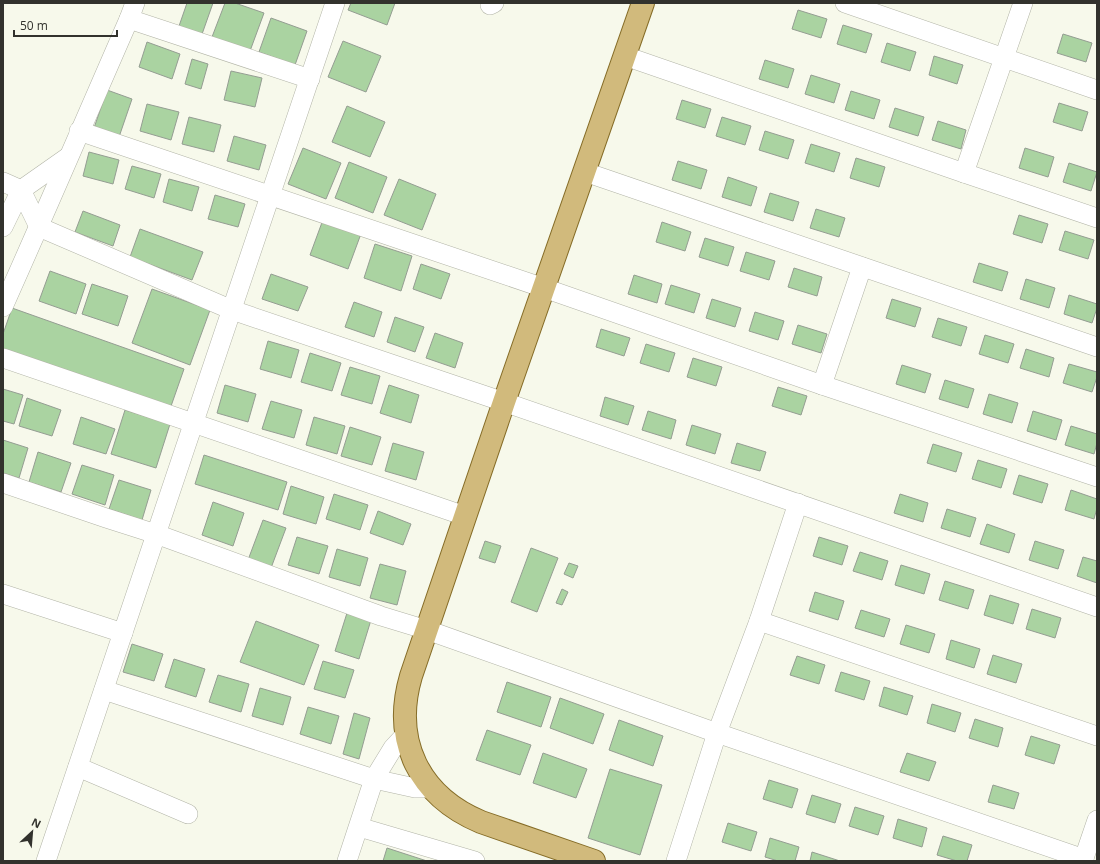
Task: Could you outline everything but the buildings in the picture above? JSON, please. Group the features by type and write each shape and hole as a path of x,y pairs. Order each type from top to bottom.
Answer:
{"main road":[{"path":"594,861 467,816 442,799 422,776 415,762 406,734 404,705 411,676 504,402 643,3"}],"street":[{"path":"46,861 335,3"},
{"path":"845,3 1097,90"},
{"path":"964,173 1023,3"},
{"path":"3,307 132,11 310,79"},
{"path":"625,56 1097,218"},
{"path":"79,131 544,288 822,385 1097,478"},
{"path":"3,227 21,190 68,157"},
{"path":"584,172 1097,348"},
{"path":"3,182 21,190 39,227 232,310 504,402 1097,607"},
{"path":"822,385 862,267"},
{"path":"3,358 145,408 466,516"},
{"path":"3,483 156,534 381,616 427,630 717,733 1083,860 1097,820"},
{"path":"676,861 717,733 759,620 798,503"},
{"path":"3,594 123,633"},
{"path":"759,620 1097,736"},
{"path":"104,690 374,779 415,788 432,788"},
{"path":"347,861 374,779 393,748 406,734"},
{"path":"78,767 188,814"},
{"path":"359,827 475,861"}]}
